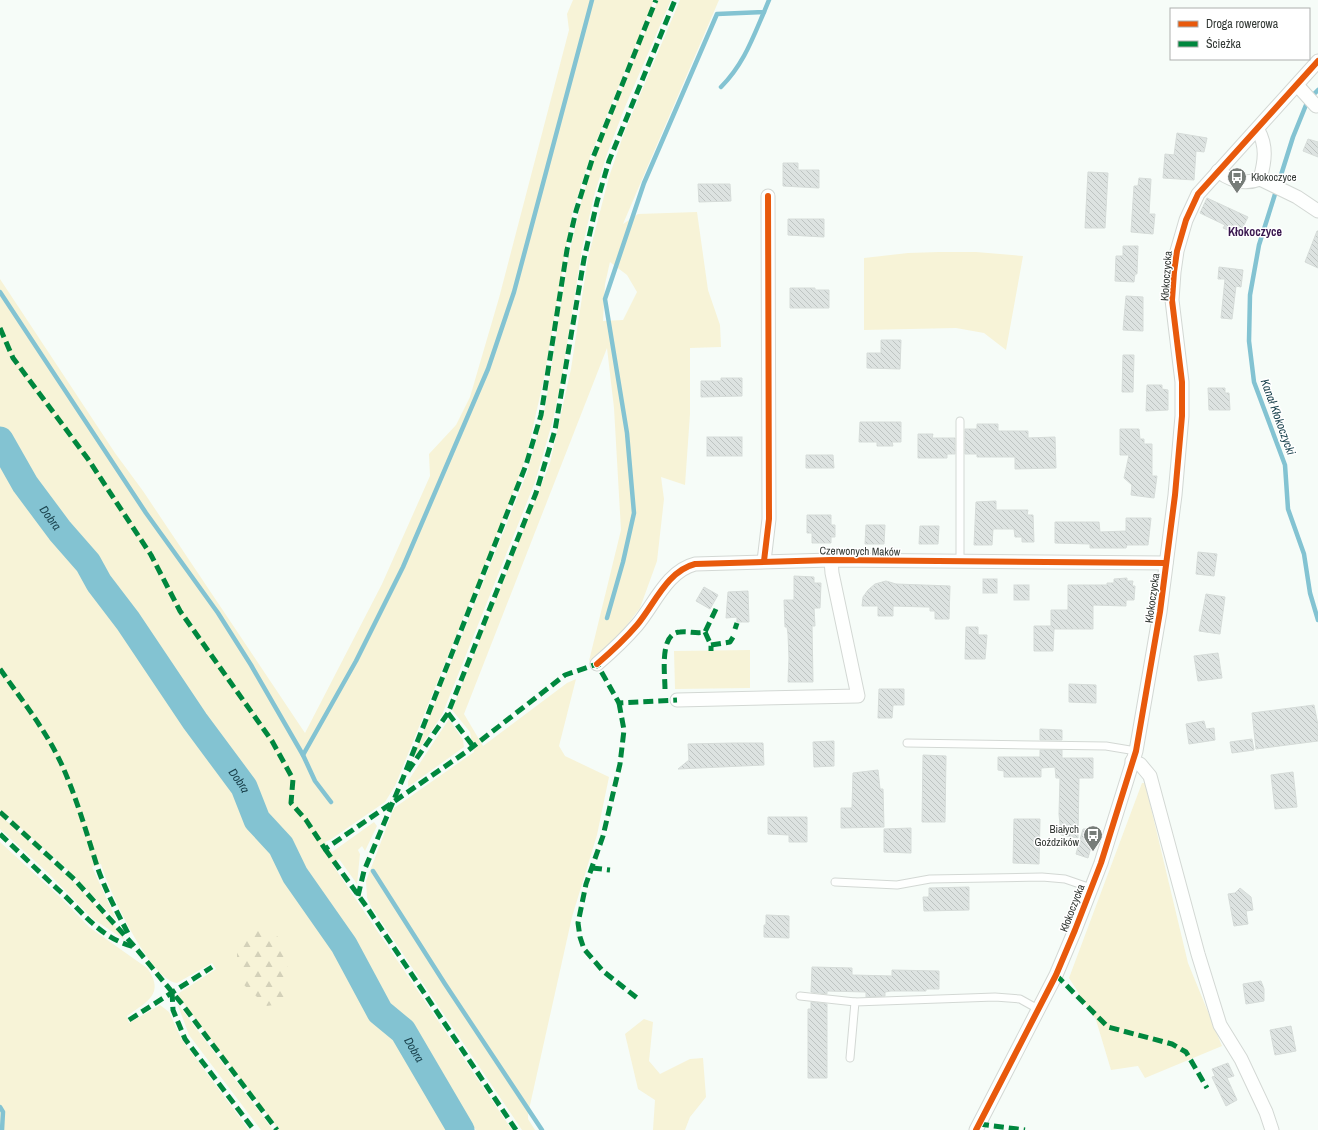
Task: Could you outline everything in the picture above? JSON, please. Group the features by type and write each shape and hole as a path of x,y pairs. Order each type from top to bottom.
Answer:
{"street":[{"name":"Kłokoczycka","path":"976,1130 1056,975 1101,863 1134,756 1160,612 1182,416 1182,382 1172,300 1177,251 1186,220 1198,194 1258,130 1318,61"},
{"path":"1297,85 1316,106"},
{"path":"1258,130 1265,148 1264,166 1260,179"},
{"path":"1218,172 1228,179 1239,182 1251,182 1260,179 1285,191 1318,211"},
{"path":"764,561 769,519 768,196"},
{"path":"677,700 858,696 832,573 831,560"},
{"name":"Czerwonych Maków","path":"598,664 637,624 676,573 695,564 831,560 1166,563"},
{"path":"1134,756 1150,776 1198,954 1220,1025 1242,1059 1266,1112 1272,1130"}],"lane":[{"path":"960,421 960,562"},
{"path":"907,743 1106,746 1134,756"},
{"path":"835,882 897,885 930,879 1042,877 1065,879 1091,888"},
{"path":"800,996 855,1002 994,997 1020,999 1038,1009"},
{"path":"850,1058 855,1002"}],"green space":[{"path":"573,0 654,0 591,154 572,214 544,378 527,454 503,520 395,786 385,802 325,842 332,852 374,822 377,826 365,851 362,846 358,850 360,854 357,884 339,859 332,864 512,1130 476,1130 466,1119 411,1027 381,994 331,912 302,875 282,841 258,810 242,777 175,686 107,583 63,529 30,485 0,433 0,279 115,453 143,491 305,733 382,584 430,476 429,454 456,425 470,397 499,298 569,30 567,14"},
{"path":"658,0 671,0 625,107 607,154 594,196 582,249 562,376 553,420 535,482 442,715 412,760 527,473 545,408 568,259 581,203 594,157"},
{"path":"680,0 719,0 623,224 638,214 697,212 708,290 720,325 721,347 690,348 690,414 685,485 661,477 664,499 657,561 640,608 610,647 589,661 621,530 614,408 607,348 464,714 483,746 567,683 576,679 559,746 565,756 609,777 597,835 572,917 528,1114 528,1119 535,1130 522,1130 372,908 367,898 366,881 394,808 474,752 470,732 452,710 550,463 571,369 588,258 609,177 624,133","holes":["610,262 627,275 637,292 623,320 603,321 605,284"]},
{"path":"976,252 1023,256 1006,350 984,333 956,328 864,330 864,258 908,253"},
{"path":"0,442 33,501 85,562 216,755 235,777 244,809 257,829 274,847 286,877 300,891 452,1130 279,1130 178,996 179,993 216,969 212,963 177,983 166,978 155,967 143,951 132,932 112,893 101,864 92,867 117,921 66,868 0,810"},
{"path":"750,650 750,688 675,689 674,651"},
{"path":"449,719 463,740 464,747 408,787 408,781"},
{"path":"1142,783 1145,783 1188,963 1222,1046 1145,1078 1138,1066 1111,1070 1096,1020 1069,978"},
{"path":"0,815 72,880 117,928 125,940 93,919 48,873 0,829"},
{"path":"0,842 63,900 89,927 147,968 155,984 154,991 147,1002 127,1016 129,1023 160,1005 169,1012 182,1040 249,1130 0,1130"},
{"path":"266,927 278,937 288,964 286,1003 267,1006 244,985 237,968 237,945 248,930"},
{"path":"177,1003 273,1130 261,1130 189,1035"},
{"path":"644,1019 653,1022 649,1061 660,1074 690,1059 703,1058 706,1097 690,1117 685,1130 653,1130 655,1100 638,1089 625,1034"}],"building":[{"path":"1177,133 1207,138 1204,152 1196,151 1194,180 1163,178 1165,154 1174,155"},
{"path":"1308,139 1318,142 1318,157 1303,151"},
{"path":"783,163 798,163 798,170 819,170 819,188 783,186"},
{"path":"1088,172 1108,173 1105,228 1085,228"},
{"path":"1139,178 1151,179 1149,214 1155,214 1153,234 1131,232 1134,186 1138,186"},
{"path":"698,184 730,184 731,201 699,202"},
{"path":"1207,198 1248,217 1239,235 1223,228 1225,225 1200,213"},
{"path":"788,219 824,219 824,237 788,235"},
{"path":"1318,231 1318,268 1305,262"},
{"path":"1123,246 1138,246 1137,274 1135,274 1134,282 1115,281 1116,256 1123,256"},
{"path":"1219,267 1243,270 1241,287 1236,286 1232,319 1221,318 1225,279 1218,279"},
{"path":"790,288 815,288 815,290 829,290 829,308 790,308"},
{"path":"1126,296 1143,297 1143,331 1123,330"},
{"path":"881,340 901,340 900,369 867,368 867,353 881,353"},
{"path":"1123,355 1134,355 1133,392 1122,392"},
{"path":"721,378 742,378 742,396 701,397 701,381 721,381"},
{"path":"1147,385 1162,385 1162,389 1168,390 1168,410 1146,411"},
{"path":"1208,388 1225,388 1225,393 1229,393 1230,410 1209,410"},
{"path":"860,422 901,422 901,442 892,442 893,446 877,446 877,442 859,442"},
{"path":"977,424 998,424 998,431 1028,431 1028,438 1055,437 1056,468 1015,469 1015,457 977,457 977,454 965,454 965,429 977,429"},
{"path":"1120,429 1139,429 1140,439 1144,439 1144,444 1152,444 1152,476 1157,476 1154,498 1131,495 1132,485 1124,478 1129,455 1120,455"},
{"path":"918,434 933,434 932,438 955,438 955,454 947,454 947,458 918,458"},
{"path":"707,437 742,437 742,456 707,456"},
{"path":"806,455 833,455 834,468 806,468"},
{"path":"996,501 996,510 1028,510 1027,515 1033,515 1034,542 1022,542 1022,537 1015,537 1014,529 993,529 992,545 974,545 976,502"},
{"path":"807,515 831,515 831,525 835,525 835,537 831,537 831,543 812,543 812,533 807,533"},
{"path":"1126,518 1151,518 1148,545 1127,545 1126,548 1090,548 1090,544 1055,543 1055,522 1099,522 1100,532 1126,531"},
{"path":"866,525 885,525 884,544 865,544"},
{"path":"920,526 939,526 938,544 919,544"},
{"path":"1198,552 1217,554 1214,576 1196,574"},
{"path":"794,576 814,577 814,583 821,583 820,608 814,608 815,626 812,626 813,682 788,682 788,634 787,627 785,627 784,600 794,600"},
{"path":"1127,578 1127,581 1133,581 1132,586 1135,586 1134,600 1126,600 1126,606 1093,605 1093,629 1054,629 1053,651 1034,651 1034,626 1051,626 1051,610 1068,610 1068,585 1107,585 1107,583 1114,583 1114,579"},
{"path":"983,579 997,579 997,593 983,593"},
{"path":"886,581 896,584 950,586 949,619 935,619 935,611 930,611 930,607 893,606 893,616 878,616 878,606 862,606 863,597 868,590 875,584"},
{"path":"1014,585 1029,585 1029,600 1014,600"},
{"path":"704,587 718,595 710,609 696,601"},
{"path":"748,591 749,622 737,622 737,617 726,618 728,592"},
{"path":"1206,594 1225,597 1220,634 1199,631"},
{"path":"966,627 978,627 978,635 987,635 985,659 965,659"},
{"path":"1218,653 1222,678 1198,681 1194,656"},
{"path":"1069,684 1096,685 1096,703 1069,702"},
{"path":"879,689 904,689 904,705 893,705 892,718 878,718"},
{"path":"1314,705 1318,725 1318,741 1256,749 1252,713"},
{"path":"1204,721 1206,729 1214,728 1215,740 1189,744 1186,724"},
{"path":"1040,729 1062,730 1062,740 1040,740"},
{"path":"1252,739 1254,750 1232,753 1230,742"},
{"path":"834,741 834,766 814,767 813,742"},
{"path":"763,743 764,765 678,769 689,760 688,744"},
{"path":"1040,750 1062,750 1062,758 1093,758 1093,778 1079,778 1078,838 1061,835 1059,814 1060,778 1056,778 1055,767 1041,768 1041,777 1004,777 1004,771 998,770 998,757 1040,757"},
{"path":"923,755 946,756 945,822 922,822"},
{"path":"878,770 880,789 883,789 884,827 841,828 841,808 852,808 853,773"},
{"path":"1293,772 1297,807 1275,809 1271,775"},
{"path":"768,817 807,817 807,842 789,842 789,835 768,834"},
{"path":"1014,819 1040,819 1039,864 1013,863"},
{"path":"911,828 911,853 884,852 884,829"},
{"path":"1083,829 1096,829 1088,858 1076,854"},
{"path":"969,887 969,910 924,911 923,897 929,897 929,888"},
{"path":"1240,888 1251,897 1253,910 1246,911 1248,924 1234,926 1228,894 1235,893"},
{"path":"766,915 789,916 789,938 764,937"},
{"path":"812,967 852,968 852,975 892,976 892,970 939,971 939,989 926,989 926,991 891,991 885,992 885,996 866,997 866,992 827,991 827,994 811,992"},
{"path":"1261,981 1264,989 1264,1001 1246,1004 1243,984"},
{"path":"811,1002 827,1004 827,1078 808,1078 808,1009 811,1009"},
{"path":"1291,1026 1296,1051 1275,1055 1270,1030"},
{"path":"1228,1063 1234,1076 1227,1078 1237,1100 1226,1106 1212,1077 1215,1076 1212,1069"}],"waterway":[{"path":"0,292 146,513 218,613 251,665 303,755 356,661 403,567 488,369 514,292 592,0"},
{"path":"607,618 623,562 634,513 627,433 605,299 644,183 717,14 764,12 769,0"},
{"path":"721,87 729,79 741,61 764,12"},
{"name":"Kanał Kłokoczycki","path":"1314,94 1318,90"},
{"name":"Kanał Kłokoczycki","path":"1306,105 1293,137 1259,245 1250,295 1249,341 1254,382 1285,465 1288,509 1304,554 1310,593 1318,620"},
{"name":"Dobra","path":"0,440 25,484 60,531 88,563 99,583 128,621 195,721 244,787 257,820 281,846 295,875 344,945 380,1012 403,1031 461,1130"},
{"path":"303,755 315,781 331,802"},
{"path":"373,871 445,984 542,1130"},
{"path":"0,1107 3,1112 2,1130"}],"marked path":[{"path":"358,896 364,871 403,778 526,465 541,415 567,250 576,211 592,160 656,0"},
{"path":"408,771 448,713 536,493 555,430 584,259 597,202 609,161 675,0"},
{"path":"0,328 13,358 88,459 151,555 180,611 272,741 293,779 291,803 306,820 325,849 466,752 565,675 597,664 619,703 677,700"},
{"path":"665,689 664,665 666,647 669,639 673,634 680,632 705,632 716,609"},
{"path":"735,629 737,623"},
{"path":"705,632 711,645 711,651"},
{"path":"711,645 730,642 735,634"},
{"path":"0,669 55,750 76,801 100,875 130,937"},
{"path":"619,703 624,730 620,764 603,836 586,884 578,923 584,949 603,971 637,998"},
{"path":"448,713 473,746"},
{"path":"0,812 75,880 135,947 182,1004 277,1130"},
{"path":"0,834 103,932 123,943 135,947"},
{"path":"325,849 366,906 516,1130"},
{"path":"592,868 610,870"},
{"path":"129,1020 212,967"},
{"path":"1056,975 1108,1027 1172,1044 1186,1052 1207,1088"},
{"path":"172,992 173,1010 185,1039 254,1130"},
{"path":"979,1124 1025,1130"}],"cycle path":[{"path":"976,1130 1056,975 1075,930 1101,863 1136,751 1160,612 1175,495 1182,416 1182,382 1172,300 1177,251 1186,220 1198,194 1318,61"},
{"path":"764,561 769,519 768,196"},
{"path":"597,664 637,625 669,581 685,568 695,564 831,560 1166,563"}],"place":[{"name":"Kłokoczyce","path":"1237,194"},
{"name":"Białych Goździków","path":"1093,852"}],"district":[{"name":"Kłokoczyce","path":"1255,232"}]}
